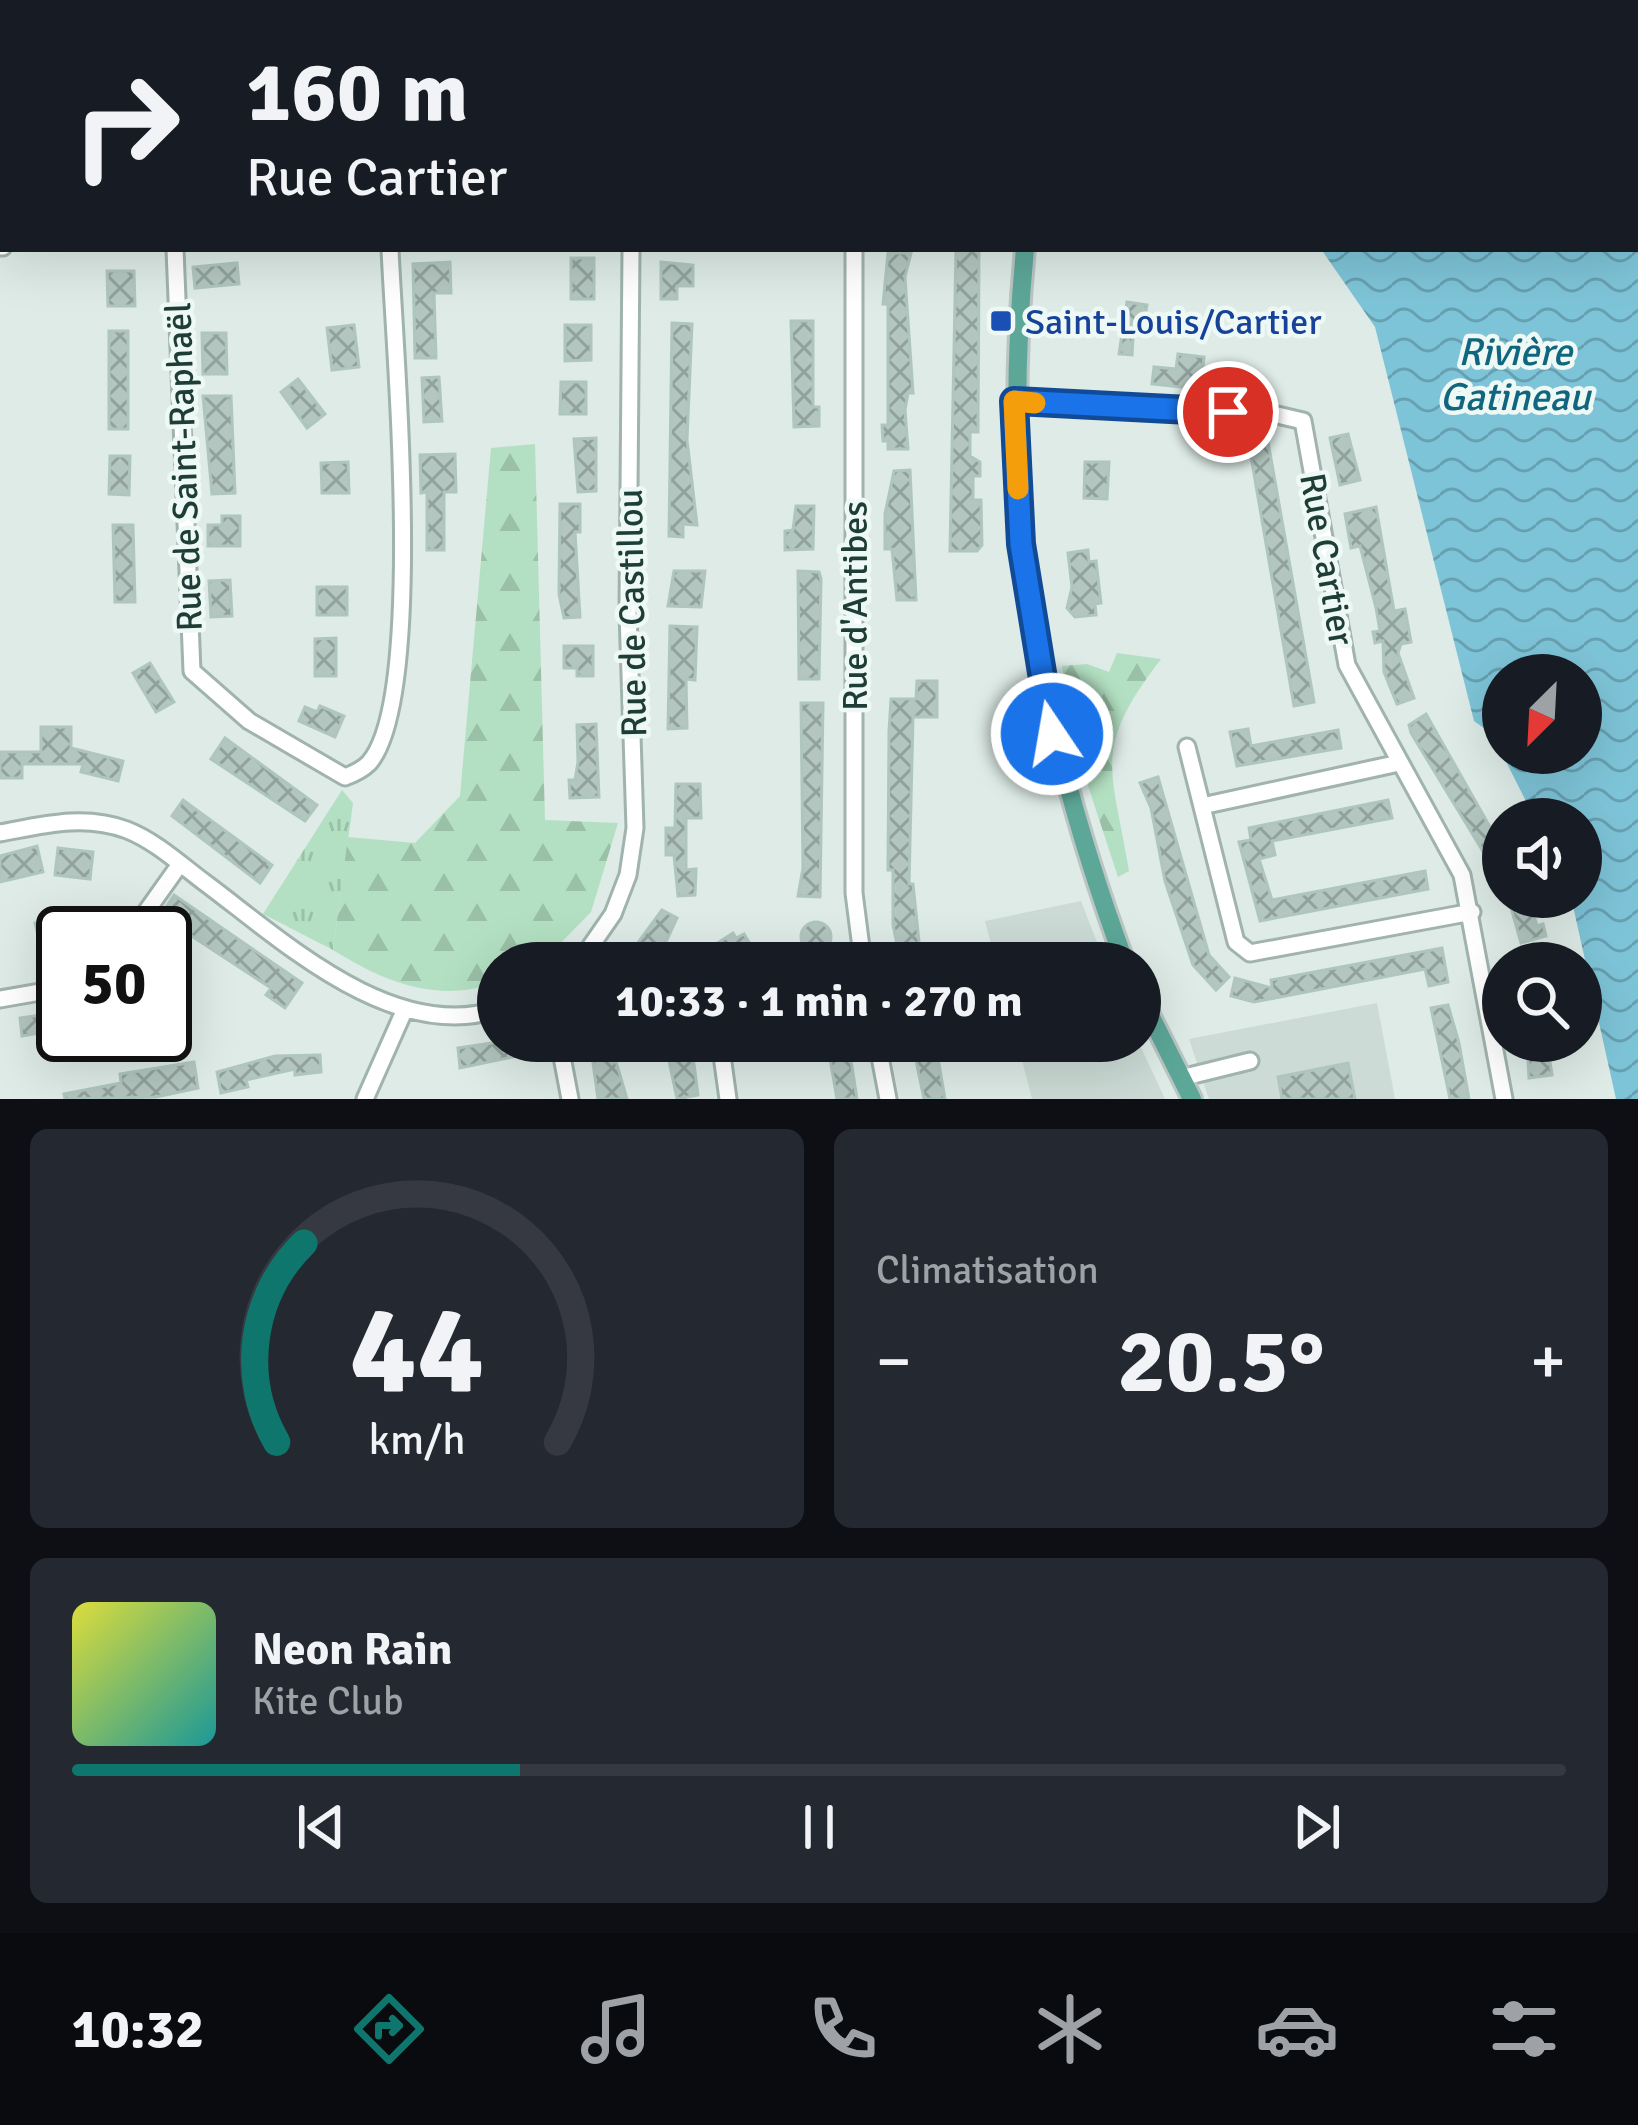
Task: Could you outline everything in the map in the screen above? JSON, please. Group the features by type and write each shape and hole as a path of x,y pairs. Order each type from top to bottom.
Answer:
{"main road":[{"path":"1025,252 1014,401 1021,544 1041,688 1081,841 1117,942"},
{"path":"1161,1038 1192,1099"}],"street":[{"name":"Rue de Saint-Raphaël","path":"176,252 192,671 249,721 345,777 370,762 381,736 395,677 403,592 390,252"},
{"name":"Rue de Castillou","path":"594,942 613,914 628,875 634,828 628,612 631,252"},
{"name":"Rue d'Antibes","path":"854,252 854,892 860,942"},
{"name":"Rue Cartier","path":"1014,401 1273,415 1303,421 1347,665 1462,875 1504,1099"},
{"path":"1187,747 1236,942 1250,952 1472,912"},
{"path":"1202,806 1399,763"},
{"path":"0,833 70,820 129,831 347,982 405,1009 477,1016"},
{"path":"150,906 180,863"},
{"path":"0,999 36,993"},
{"path":"365,1099 405,1009"},
{"path":"1181,1078 1250,1061"},
{"path":"563,1062 570,1099"},
{"path":"723,1062 728,1099"},
{"path":"881,1062 888,1099"}],"shaded area":[{"path":"1081,901 1097,942 990,942 985,921"},
{"path":"1377,1003 1395,1099 1209,1099 1189,1039"},
{"path":"1022,1062 1148,1062 1165,1099 1032,1099"}],"green space":[{"path":"535,444 545,820 618,823 591,912 562,942 477,942 477,988 433,990 372,972 333,950 348,837 415,843 460,796 491,448"},
{"path":"1117,653 1161,659 1124,716 1116,739 1113,782 1129,871 1118,877 1077,752 1062,666 1087,664 1109,672"},
{"path":"342,790 353,803 333,950 263,914"}],"water":[{"name":"Rivière Gatineau","path":"1323,252 1638,252 1638,1099 1616,1099 1602,1036 1602,942 1581,942 1576,918 1602,918 1602,798 1524,798 1512,774 1602,774 1602,654 1482,654 1482,727 1474,721 1375,327"}],"building":[{"path":"956,252 979,252 978,432 970,432 970,456 980,462 980,476 973,476 973,500 981,500 982,545 977,551 950,551"},
{"path":"888,253 911,253 905,277 913,393 908,393 905,410 908,449 888,449 888,441 883,441 882,425 888,425 888,304 883,304"},
{"path":"571,258 594,258 594,299 571,299"},
{"path":"450,262 451,293 434,293 436,358 415,358 413,264"},
{"path":"661,262 693,265 693,286 677,286 677,299 661,299"},
{"path":"237,263 239,284 195,288 193,267"},
{"path":"107,271 134,271 135,306 108,306"},
{"path":"1127,302 1147,305 1144,322 1134,321 1132,355 1119,354"},
{"path":"791,321 813,321 813,407 819,407 819,426 794,427"},
{"path":"672,323 692,324 687,440 697,525 683,524 683,537 669,536"},
{"path":"354,325 359,367 332,370 327,328"},
{"path":"565,325 591,325 591,360 565,361"},
{"path":"109,331 128,331 128,429 109,429"},
{"path":"202,333 226,333 227,374 203,374"},
{"path":"1178,354 1204,357 1201,389 1152,384 1154,367 1176,369"},
{"path":"439,377 442,421 424,422 422,378"},
{"path":"298,379 325,414 307,428 281,392"},
{"path":"561,382 586,382 586,414 560,414"},
{"path":"203,396 231,396 235,493 212,494"},
{"path":"1348,434 1360,480 1340,485 1330,438"},
{"path":"1267,436 1314,702 1294,706 1248,439"},
{"path":"596,438 596,491 578,492 574,439"},
{"path":"455,454 456,492 444,492 444,550 427,550 427,492 421,493 420,455"},
{"path":"110,456 130,456 129,495 109,494"},
{"path":"348,462 349,493 322,493 321,463"},
{"path":"1085,462 1109,462 1107,499 1084,498"},
{"path":"910,470 916,600 897,600 892,549 885,549 885,514 894,471"},
{"path":"560,504 580,504 580,532 575,532 580,617 564,618 559,594"},
{"path":"796,506 814,506 813,549 785,550 785,531 793,530"},
{"path":"1376,507 1394,611 1405,609 1411,642 1401,644 1398,653 1414,698 1397,704 1384,672 1383,641 1375,643 1373,632 1380,631 1360,546 1351,548 1345,514"},
{"path":"222,516 240,516 240,546 208,546 208,525 222,525"},
{"path":"113,525 133,525 135,602 115,602"},
{"path":"1088,550 1089,562 1096,561 1101,603 1095,604 1096,615 1075,617 1067,608 1072,587 1068,553"},
{"path":"674,571 705,571 701,607 668,606"},
{"path":"798,571 819,572 821,579 819,679 799,679"},
{"path":"230,580 232,616 211,617 209,581"},
{"path":"317,587 347,587 347,615 317,615"},
{"path":"670,626 697,627 695,680 686,679 687,728 668,729"},
{"path":"336,638 336,676 315,676 315,639"},
{"path":"564,646 593,646 593,676 577,676 577,668 564,668"},
{"path":"150,663 174,702 156,712 133,673"},
{"path":"917,681 937,681 937,717 913,717 909,884 913,884 919,942 897,942 893,870 888,870 891,699 916,699"},
{"path":"801,703 823,703 820,897 798,896 803,868"},
{"path":"320,706 344,716 335,737 299,721 305,707 317,712"},
{"path":"1426,714 1482,813 1482,850 1411,733 1409,725"},
{"path":"596,724 599,797 570,798 569,780 575,780 578,762 577,725"},
{"path":"41,727 71,727 71,748 123,761 118,781 81,772 83,764 22,764 22,778 0,778 0,752 41,752"},
{"path":"1248,729 1251,746 1338,730 1341,748 1237,766 1230,732"},
{"path":"225,738 317,805 305,821 211,759"},
{"path":"1158,777 1209,955 1229,977 1216,990 1193,965 1165,881 1151,808 1140,783"},
{"path":"676,784 700,784 701,818 686,818 686,870 696,869 695,895 678,896 674,855 666,855 666,828 675,828"},
{"path":"183,800 272,865 260,883 172,816"},
{"path":"1388,800 1392,818 1272,841 1275,855 1259,859 1272,900 1425,871 1428,889 1260,921 1239,842 1251,840 1249,828"},
{"path":"37,846 43,872 0,882 0,856"},
{"path":"58,848 93,852 90,879 55,875"},
{"path":"174,895 190,906 167,906"},
{"path":"192,907 302,983 285,1008 266,995 271,988 192,936"},
{"path":"662,910 677,918 666,942 638,942"},
{"path":"1514,918 1535,918 1537,926 1543,924 1546,936 1521,942"},
{"path":"810,923 822,923 830,931 830,942 802,942 802,931"},
{"path":"733,933 736,938 744,934 749,942 719,942"},
{"path":"1442,948 1448,982 1429,986 1425,969 1254,1002 1231,996 1235,978 1272,988 1271,980"},
{"path":"1448,1005 1469,1099 1450,1099 1431,1008"},
{"path":"36,1016 36,1034 22,1036 20,1018"},
{"path":"477,1045 477,1062 489,1062 460,1068 458,1048"},
{"path":"320,1055 321,1072 295,1075 295,1069 246,1080 248,1087 221,1093 217,1072 275,1056"},
{"path":"194,1062 198,1088 156,1097 65,1099 64,1094 121,1083 120,1074"},
{"path":"593,1062 616,1062 627,1099 598,1099"},
{"path":"669,1062 694,1062 698,1095 677,1099"},
{"path":"831,1062 851,1062 857,1099 837,1099"},
{"path":"916,1062 939,1062 945,1099 924,1099"},
{"path":"1528,1062 1550,1062 1552,1075 1529,1078"},
{"path":"1348,1063 1355,1099 1282,1099 1278,1077"}],"slow traffic":[{"path":"1018,489 1014,401 1035,403"}],"place":[{"name":"Saint-Louis/Cartier","path":"1001,321"}],"route":[{"path":"1052,734 1021,544 1014,401 1228,412"}]}
